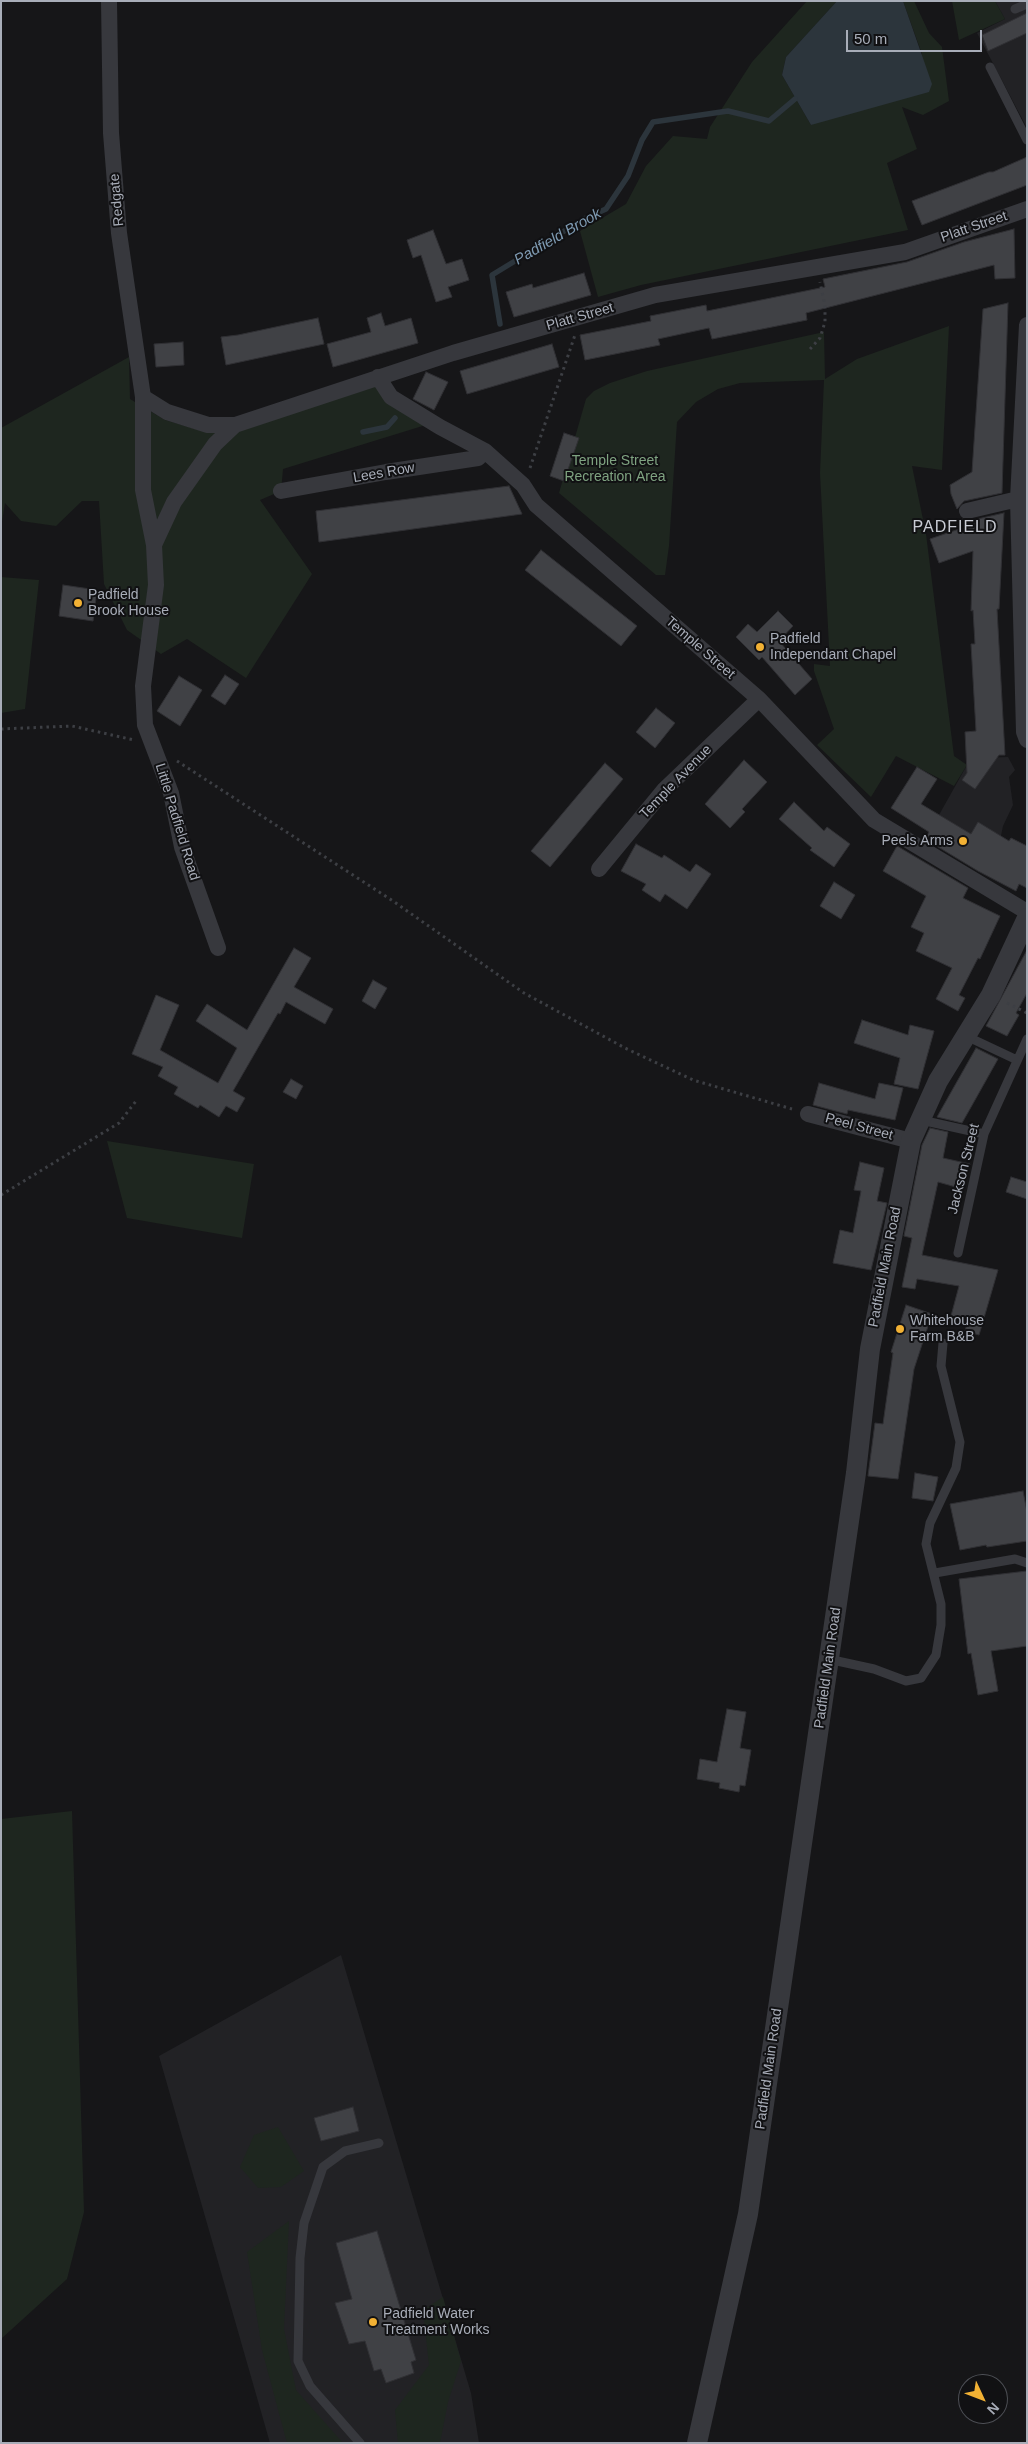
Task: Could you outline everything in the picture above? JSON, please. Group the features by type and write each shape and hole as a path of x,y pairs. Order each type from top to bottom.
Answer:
{"street":[{"name":"Redgate","path":"109,1 111,133 119,233 143,398"},
{"name":"Platt Street","path":"143,398 167,412 208,425 235,425 378,377 655,295 905,252 1027,209"},
{"path":"1027,325 1022,499 1024,732 1027,740"},
{"name":"Temple Street","path":"378,377 392,397 440,427 485,451 524,486 536,505 759,699 874,820 1027,912"},
{"name":"Little Padfield Road","path":"143,398 143,490 154,546 156,585 143,686 145,725 170,793 182,848 218,948"},
{"name":"Little Padfield Road","path":"154,546 174,502 215,444 235,425"},
{"name":"Lees Row","path":"281,492 386,472 478,458 485,451"},
{"path":"967,511 1022,499"},
{"name":"Temple Avenue","path":"599,869 664,790 759,699"},
{"name":"Padfield Main Road","path":"697,2443 748,2214 818,1743 828,1659 856,1473 870,1349 910,1141 938,1081 991,995 1027,918"},
{"name":"Peel Street","path":"808,1114 910,1141"}],"lane":[{"path":"1015,9 1027,4"},
{"path":"990,67 1027,140"},
{"path":"966,1036 1018,1060"},
{"name":"Jackson Street","path":"958,1253 984,1134 1027,1039"},
{"path":"920,1120 984,1134"},
{"path":"828,1659 874,1668 906,1681 921,1678 936,1655 941,1625 941,1604 935,1573 926,1544 930,1523 956,1468 960,1442 941,1366 943,1343"},
{"path":"935,1573 1015,1559 1027,1562"},
{"path":"360,2443 310,2386 298,2361 300,2258 304,2223 323,2167 345,2151 379,2143"}],"path":[{"path":"810,349 820,338 825,322 825,306 817,266"},
{"path":"524,486 574,338 575,318"},
{"path":"1,730 72,726 152,744 386,896 524,993 625,1048 693,1080 808,1114"},
{"path":"1,1195 119,1123 136,1100"}],"shaded area":[{"path":"837,1 903,1 932,84 929,92 811,125 782,75 786,57"},
{"path":"995,1 1027,1 1027,128 977,33 1005,19"},
{"path":"1008,757 1015,770 1009,777 1013,805 1003,826 998,850 985,872 939,815 967,765 981,758"},
{"path":"341,1955 471,2393 479,2443 270,2443 159,2056"}],"green space":[{"path":"807,1 837,1 786,57 782,75 811,125 922,54 903,1 914,1 929,33 942,47 949,101 923,115 902,107 917,149 887,163 908,230 641,285 598,297 580,231 626,204 646,166 673,136 707,139 710,127 752,62"},
{"path":"952,1 995,1 1005,19 959,40"},
{"name":"Temple Street Recreation Area","path":"949,326 942,470 912,466 926,534 954,756 967,765 954,786 896,756 871,797 817,745 834,729 814,671 814,664 830,666 820,473 824,380 740,383 718,389 696,402 677,422 669,546 665,575 656,575 559,493 586,399 594,391 610,383 647,371 824,332 825,379 857,359"},
{"path":"129,357 130,399 165,420 206,432 375,384 429,424 283,469 281,491 260,500 312,574 246,678 187,639 161,654 127,630 104,584 99,501 82,501 56,526 21,521 5,503 1,528 1,428"},
{"path":"1,577 39,580 25,709 1,713"},
{"path":"107,1141 254,1164 242,1238 127,1218"},
{"path":"72,1811 84,2212 67,2279 1,2339 1,1819"},
{"path":"278,2127 304,2171 281,2187 258,2188 240,2167 254,2135"},
{"path":"289,2221 284,2329 296,2390 343,2443 287,2443 262,2350 247,2252"},
{"path":"443,2297 461,2361 448,2402 440,2443 398,2443 395,2410 429,2365 423,2310"}],"building":[{"path":"1027,13 1027,33 988,51 982,35"},
{"path":"1027,157 1027,185 922,225 912,201 993,172"},
{"path":"1014,229 1015,278 995,279 994,265 806,313 807,320 712,339 709,328 658,339 660,345 585,360 580,335 651,321 650,316 706,305 707,311 825,287 823,279 907,262 964,242"},
{"path":"433,230 446,264 462,259 469,280 448,287 452,297 436,302 421,255 413,258 407,240"},
{"path":"584,273 591,295 514,317 506,292 532,284 533,288"},
{"path":"1008,303 1002,493 964,501 957,509 951,494 950,485 972,472 983,309"},
{"path":"381,313 385,326 411,318 418,343 333,367 327,344 371,332 367,318"},
{"path":"318,318 324,344 226,365 221,337"},
{"path":"183,342 184,365 156,367 154,344"},
{"path":"552,344 559,367 467,394 460,371"},
{"path":"426,372 448,382 434,410 413,399"},
{"path":"564,433 579,438 564,481 550,476"},
{"path":"509,486 522,514 319,542 316,511"},
{"path":"1004,513 999,609 997,609 1005,755 999,755 975,789 962,780 967,773 965,732 976,731 971,644 975,644 973,610 971,611 973,551 939,563 930,539 965,527 962,519 969,521"},
{"path":"541,550 637,626 621,646 525,570"},
{"name":"Padfield Brook House","path":"63,585 97,590 93,621 59,616"},
{"path":"778,611 793,626 779,641 812,679 795,695 762,657 759,660 736,637 748,624 757,632"},
{"path":"225,675 239,684 225,705 211,696"},
{"path":"179,676 202,690 180,726 157,711"},
{"path":"656,708 675,723 655,748 636,732"},
{"path":"744,760 767,782 742,809 745,812 730,828 705,804"},
{"path":"605,763 623,779 550,867 531,851"},
{"path":"917,767 937,779 921,804 971,834 978,822 1009,841 1011,838 1027,846 1027,888 1019,884 1016,891 978,871 925,839 929,832 891,808"},
{"path":"794,802 824,831 827,827 850,844 834,867 810,850 812,848 779,819"},
{"path":"636,844 662,858 664,855 690,872 696,864 711,874 687,909 665,894 660,902 642,890 646,884 621,871"},
{"path":"897,846 968,888 963,898 1000,916 980,959 978,958 959,995 965,998 958,1011 936,999 952,968 916,951 924,933 911,927 926,896 883,871"},
{"path":"834,882 855,895 841,919 820,906"},
{"path":"294,948 311,958 294,987 333,1009 325,1024 286,1002 233,1091 245,1098 237,1112 226,1106 219,1117 200,1105 198,1108 174,1094 178,1087 158,1076 163,1067 132,1054 156,995 179,1005 160,1050 218,1083 237,1048 196,1021 207,1004 247,1030"},
{"path":"1027,950 1027,993 1016,1013 1019,1015 1007,1036 986,1026"},
{"path":"373,980 387,988 375,1009 362,1001"},
{"path":"862,1020 908,1035 910,1025 934,1031 918,1089 894,1084 900,1058 854,1043"},
{"path":"976,1048 998,1059 962,1123 937,1117"},
{"path":"291,1079 303,1086 296,1099 283,1092"},
{"path":"819,1083 875,1099 879,1083 903,1088 895,1120 848,1110 847,1114 813,1105"},
{"path":"930,1128 948,1132 943,1158 970,1164 963,1189 938,1182 922,1255 998,1270 979,1335 965,1331 968,1321 951,1316 959,1286 917,1279 915,1289 902,1287 912,1238 904,1236 922,1145"},
{"path":"860,1162 884,1168 877,1201 887,1203 871,1270 833,1263 840,1230 853,1233 861,1191 854,1190"},
{"path":"1011,1177 1027,1182 1027,1199 1006,1192"},
{"path":"906,1305 932,1314 914,1369 898,1479 868,1476 875,1423 883,1424 893,1353 891,1352"},
{"path":"915,1473 938,1477 933,1501 912,1498"},
{"path":"1023,1491 1027,1512 1027,1541 960,1550 950,1504"},
{"path":"1027,1571 1027,1646 991,1651 998,1691 978,1695 971,1653 968,1654 959,1579"},
{"path":"727,1709 746,1712 740,1748 751,1750 745,1786 740,1785 739,1792 719,1788 720,1783 697,1779 700,1759 717,1762"},
{"path":"353,2107 359,2131 321,2141 314,2118"},
{"name":"Padfield Water Treatment Works","path":"377,2231 416,2360 411,2362 414,2373 386,2383 381,2369 374,2371 365,2341 349,2344 335,2303 352,2299 336,2243"}],"waterway":[{"name":"Padfield Brook","path":"500,324 492,275 584,219 606,209 628,176 642,140 653,122 728,111 769,121 795,99"},
{"path":"363,432 387,427 395,418"}],"place":[{"name":"Padfield Brook House","path":"78,603"},
{"name":"Padfield Independant Chapel","path":"760,647"},
{"name":"Peels Arms","path":"963,841"},
{"name":"Whitehouse Farm B&B","path":"900,1329"},
{"name":"Padfield Water Treatment Works","path":"373,2322"}],"district":[{"name":"PADFIELD","path":"955,528"}]}
